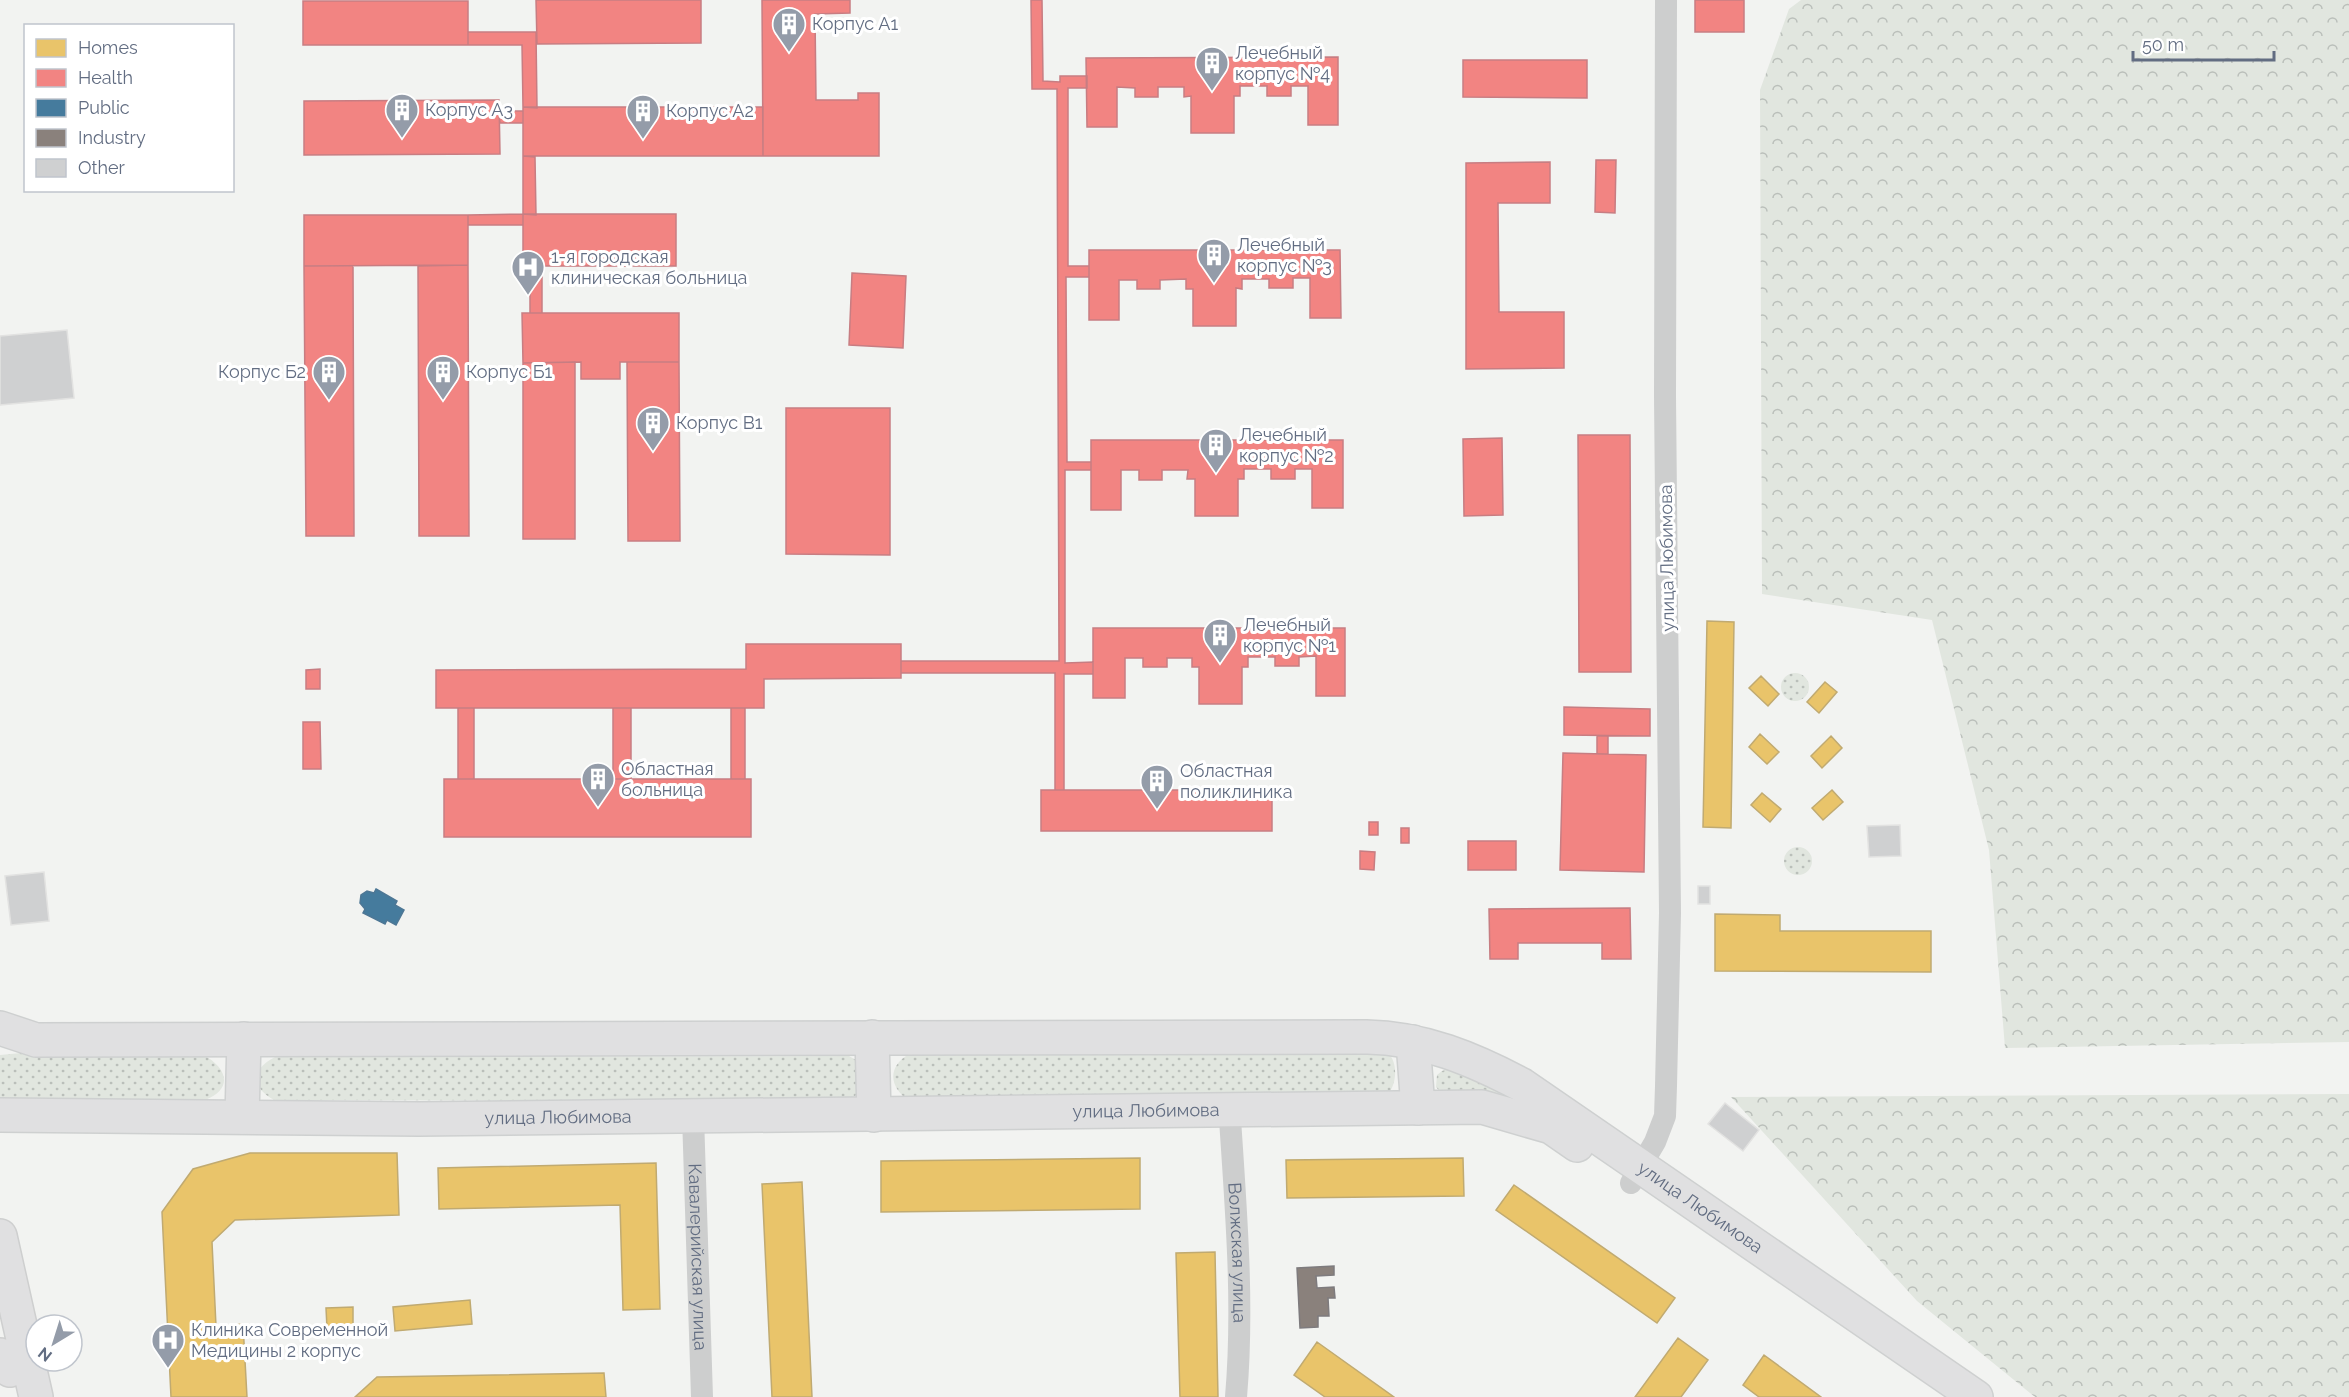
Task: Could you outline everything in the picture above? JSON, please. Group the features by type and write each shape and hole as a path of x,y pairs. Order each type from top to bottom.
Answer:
{"main road":[{"name":"улица Любимова","path":"0,1028 36,1040 1367,1037 1413,1042 1484,1064 1522,1085 1635,1175 1945,1397"},
{"path":"872,1037 874,1115"},
{"path":"242,1117 244,1039"},
{"path":"1413,1042 1418,1108"},
{"name":"улица Любимова","path":"0,1141 15,1115 419,1119 1482,1107 1551,1128 1635,1175 1976,1397"},
{"path":"0,1237 0,1265"},
{"path":"0,1237 9,1374"},
{"path":"5,1311 36,1397"}],"street":[{"name":"улица Любимова","path":"1635,1175 1655,1142 1665,1116 1670,913 1665,396 1666,0"},
{"name":"Волжская улица","path":"1231,1109 1240,1346 1236,1397"},
{"name":"Кавалерийская улица","path":"693,1116 702,1397"}],"green space":[{"path":"1801,0 2349,0 2349,1042 2005,1048 1989,850 1932,620 1762,594 1760,90 1789,9"},
{"path":"1795,673 1805,677 1809,687 1805,697 1795,701 1785,697 1781,687 1785,677"},
{"path":"1798,847 1808,851 1812,861 1808,871 1798,875 1788,871 1784,861 1788,851"},
{"path":"21,1053 203,1055 218,1066 224,1078 220,1090 205,1100 18,1101 0,1099 0,1055"},
{"path":"1388,1053 1395,1067 1395,1073 1393,1085 1388,1094 909,1101 897,1090 893,1077 897,1065 909,1054"},
{"path":"849,1056 861,1063 857,1095 844,1101 274,1100 261,1090 256,1079 261,1067 275,1057"},
{"path":"1450,1068 1532,1103 1442,1094 1436,1087 1437,1075"},
{"path":"2349,1094 2349,1397 2035,1397 1917,1301 1731,1097"}],"building: Homes":[{"path":"1707,621 1734,622 1731,828 1703,827"},
{"path":"1761,676 1779,694 1768,706 1749,688"},
{"path":"1825,682 1837,692 1819,713 1807,702"},
{"path":"1760,734 1779,752 1767,764 1749,747"},
{"path":"1831,736 1842,748 1822,768 1811,756"},
{"path":"1832,790 1843,802 1823,820 1812,808"},
{"path":"1762,793 1781,809 1770,822 1751,805"},
{"path":"1715,914 1780,915 1780,931 1931,931 1931,972 1715,971"},
{"path":"250,1153 397,1153 399,1215 235,1220 212,1242 216,1326 243,1324 247,1397 171,1397 162,1212 193,1169"},
{"path":"1140,1158 1140,1209 881,1212 881,1161"},
{"path":"1463,1158 1464,1196 1287,1198 1286,1160"},
{"path":"656,1163 660,1309 623,1310 620,1205 439,1209 438,1168"},
{"path":"802,1182 812,1397 772,1397 762,1184"},
{"path":"1514,1185 1675,1298 1657,1323 1496,1210"},
{"path":"1215,1252 1218,1397 1180,1397 1176,1253"},
{"path":"470,1300 472,1324 395,1331 393,1307"},
{"path":"353,1307 353,1327 327,1328 326,1308"},
{"path":"1678,1338 1708,1360 1681,1397 1635,1397"},
{"path":"1317,1342 1394,1397 1325,1397 1294,1375"},
{"path":"1764,1355 1821,1397 1759,1397 1743,1385"},
{"path":"604,1373 606,1397 355,1397 377,1377"}],"building: Health":[{"path":"536,0 701,0 701,43 537,44"},
{"name":"Корпус А1","path":"762,0 850,0 850,13 815,14 816,100 858,100 858,93 879,93 879,156 763,156"},
{"path":"1031,0 1042,0 1043,81 1060,82 1060,76 1087,76 1087,88 1068,88 1068,266 1089,266 1089,277 1066,277 1067,462 1091,462 1091,470 1065,470 1065,663 1093,662 1093,674 1064,674 1064,790 1055,790 1055,673 901,673 901,661 1059,661 1057,89 1032,89"},
{"path":"1695,0 1744,0 1744,32 1695,32"},
{"path":"303,1 468,1 468,45 303,45"},
{"path":"468,32 536,32 537,108 523,107 522,45 468,45"},
{"name":"Лечебный корпус №4","path":"1338,57 1338,125 1308,125 1308,86 1291,86 1291,96 1267,96 1267,86 1240,86 1240,96 1234,96 1234,133 1191,133 1191,96 1184,97 1184,87 1158,87 1158,97 1135,97 1135,88 1117,87 1117,127 1087,127 1086,58"},
{"path":"1463,60 1587,60 1587,98 1463,97"},
{"name":"Корпус А3","path":"499,100 500,154 304,155 304,101"},
{"name":"Корпус А2","path":"523,107 763,107 763,156 523,156"},
{"path":"499,111 523,111 523,123 500,123"},
{"path":"523,156 535,157 536,215 523,214"},
{"path":"1596,160 1616,160 1615,213 1595,212"},
{"path":"1550,162 1550,203 1498,203 1499,312 1564,312 1564,368 1466,369 1466,163"},
{"path":"523,214 676,214 676,266 523,266"},
{"path":"523,214 523,225 468,225 468,215"},
{"path":"304,215 468,215 468,265 304,266"},
{"name":"Лечебный корпус №3","path":"1089,250 1340,250 1341,318 1310,318 1310,278 1293,278 1293,288 1269,288 1269,279 1242,279 1242,289 1236,288 1236,326 1193,326 1193,289 1186,289 1186,279 1160,280 1160,289 1137,289 1137,280 1119,280 1119,320 1089,320"},
{"name":"Корпус Б1","path":"468,265 469,536 419,536 418,266"},
{"name":"Корпус Б2","path":"304,266 353,266 354,536 306,536"},
{"path":"530,266 542,266 542,313 530,313"},
{"path":"852,273 906,276 903,348 849,345"},
{"path":"522,313 679,313 679,362 620,362 620,379 581,379 581,362 523,363"},
{"path":"575,362 575,539 523,539 523,363"},
{"name":"Корпус В1","path":"627,362 679,362 680,541 628,541"},
{"path":"786,408 890,408 890,555 786,554"},
{"path":"1578,435 1630,435 1631,672 1579,672"},
{"path":"1502,438 1503,515 1464,516 1463,439"},
{"name":"Лечебный корпус №2","path":"1091,440 1343,440 1343,508 1312,508 1312,469 1295,469 1295,479 1271,479 1271,469 1244,469 1244,479 1238,479 1238,516 1195,516 1195,479 1187,479 1188,470 1162,470 1162,480 1139,480 1139,470 1121,470 1121,510 1091,510"},
{"name":"Лечебный корпус №1","path":"1093,628 1345,628 1345,696 1316,696 1316,656 1299,657 1299,666 1275,666 1275,657 1248,657 1248,667 1242,667 1242,704 1199,704 1199,667 1192,667 1192,658 1167,658 1167,667 1143,667 1143,658 1125,658 1125,698 1093,698"},
{"path":"746,644 901,644 901,678 764,679 764,708 436,708 436,670 746,669"},
{"path":"320,669 320,689 306,689 306,670"},
{"path":"1564,707 1650,709 1650,736 1564,735"},
{"path":"458,708 474,708 474,779 458,779"},
{"path":"613,708 631,708 631,779 613,779"},
{"path":"731,708 745,708 745,779 731,779"},
{"path":"303,722 320,722 321,769 303,769"},
{"path":"1597,736 1608,736 1608,754 1597,754"},
{"path":"1563,753 1646,755 1644,872 1560,870"},
{"name":"Областная больница","path":"444,779 751,779 751,837 444,837"},
{"name":"Областная поликлиника","path":"1041,790 1272,790 1272,831 1041,831"},
{"path":"1369,822 1378,822 1378,835 1369,835"},
{"path":"1401,828 1409,828 1409,843 1401,843"},
{"path":"1468,841 1516,841 1516,870 1468,870"},
{"path":"1360,851 1375,852 1374,870 1360,869"},
{"path":"1630,908 1631,959 1602,959 1602,943 1518,943 1518,959 1490,959 1489,909"}],"building: Public":[{"path":"376,889 397,901 395,905 404,910 396,925 387,920 385,924 363,913 365,909 360,903 361,895 367,891 374,893"}],"building: Industry":[{"path":"1334,1266 1334,1275 1316,1276 1317,1288 1334,1287 1335,1298 1328,1298 1329,1316 1318,1316 1318,1327 1300,1328 1297,1268"}],"building: Other":[{"path":"67,330 74,398 0,405 0,336"},
{"path":"1900,825 1901,856 1869,857 1867,826"},
{"path":"44,872 49,921 11,925 5,876"},
{"path":"1698,886 1710,886 1710,904 1698,904"},
{"path":"1725,1103 1759,1130 1743,1151 1708,1124"}],"place":[{"name":"Корпус А1","path":"789,53"},
{"name":"Лечебный корпус №4","path":"1212,92"},
{"name":"Корпус А3","path":"402,139"},
{"name":"Корпус А2","path":"643,140"},
{"name":"Лечебный корпус №3","path":"1214,284"},
{"name":"1-я городская клиническая больница","path":"528,296"},
{"name":"Корпус Б2","path":"329,401"},
{"name":"Корпус Б1","path":"443,401"},
{"name":"Корпус В1","path":"653,452"},
{"name":"Лечебный корпус №2","path":"1216,474"},
{"name":"Лечебный корпус №1","path":"1220,664"},
{"name":"Областная больница","path":"598,808"},
{"name":"Областная поликлиника","path":"1157,810"},
{"name":"Клиника Современной Медицины 2 корпус","path":"168,1369"}]}
